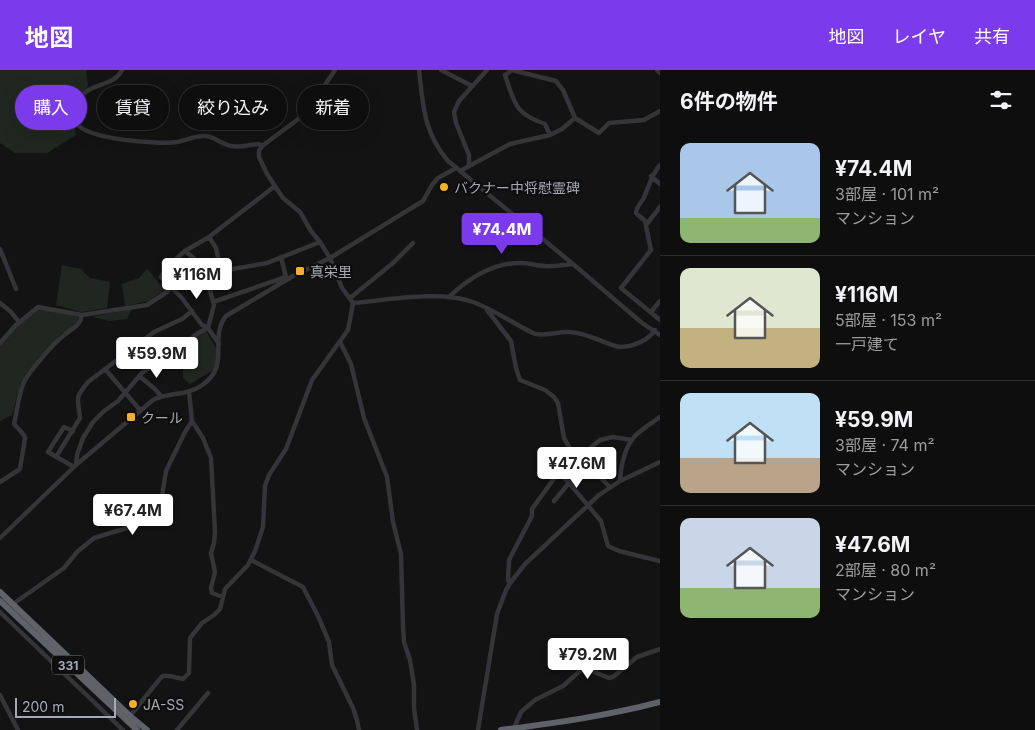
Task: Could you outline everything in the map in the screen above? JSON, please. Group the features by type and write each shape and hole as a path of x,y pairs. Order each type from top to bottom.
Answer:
{"highway":[{"name":"331","path":"0,592 128,718 137,730"},
{"name":"331","path":"0,601 128,718 147,730"},
{"path":"501,730 601,716 660,702"}],"street":[{"path":"122,70 118,76 88,90 79,100 76,109 77,124 84,131 108,137 143,141 177,142 204,136 212,137 235,147 259,144 262,146"},
{"path":"128,718 149,694 159,678 166,676 183,679 186,677 190,668 190,638 202,624 214,616 220,609 225,589 241,573 250,560 263,527 265,486 269,475 286,449 308,387 348,330 353,303 338,281 330,258 300,212 286,201 275,186 260,160 259,151 262,146 301,117 335,70"},
{"path":"419,70 424,113 437,148 458,170 573,264 642,324 655,330 660,335"},
{"path":"441,70 472,86"},
{"path":"469,165 469,156 454,115 456,104 487,70"},
{"path":"550,135 545,124 524,115 516,107 505,75 512,70 556,81 563,90 575,118 599,133 610,123 644,120 660,111"},
{"path":"0,538 75,466 140,410 161,396 189,392 207,382 217,370 219,364 221,326 226,316 288,278 330,258 424,201 438,178 475,164 510,144 550,135 562,129 575,118"},
{"path":"660,165 651,176 645,196 636,209 636,213 645,221 651,250 621,288 660,320"},
{"path":"651,176 660,184"},
{"path":"219,344 208,328 202,325 172,287 161,277 169,265 185,251 209,237 275,186"},
{"path":"646,225 660,207"},
{"path":"75,466 87,429 104,411 118,402 139,376 191,337 208,328 214,305 210,291 221,271 216,248 209,237"},
{"path":"0,343 19,322 38,307 82,315 147,305 158,300 182,276 208,270 221,271 267,264 320,242"},
{"path":"350,298 393,263 413,243"},
{"path":"0,249 16,289"},
{"path":"185,251 208,270"},
{"path":"281,257 288,278"},
{"path":"449,297 468,279 490,269 508,264 523,263 554,266 573,264"},
{"path":"213,302 288,278"},
{"path":"353,303 434,296 449,297 473,302 535,334 575,332 626,347 644,341 655,330"},
{"path":"651,312 660,301"},
{"path":"0,303 19,322"},
{"path":"486,308 511,341 520,380 545,390 554,397 558,404 564,438 569,448 610,487"},
{"path":"56,457 80,418 78,396 88,382 154,332 182,319 192,311"},
{"path":"0,482 20,469 25,438 14,424 24,382 58,340 77,326 81,321 82,315"},
{"path":"340,342 351,364 364,418 387,477 393,522 401,554 404,642 410,660 414,685 414,708 417,730"},
{"path":"105,369 140,410"},
{"path":"139,376 156,389 161,396"},
{"path":"189,392 192,421 203,438 212,458 215,532 211,553 215,572 210,590 212,594 223,598"},
{"path":"620,481 622,466 632,440 660,416"},
{"path":"13,604 64,568 94,538 156,519 159,515 166,471 192,421"},
{"path":"73,431 64,427 48,452 75,466"},
{"path":"511,582 508,581 509,560 532,516 532,509 563,466 605,438 613,437 632,440"},
{"path":"478,730 496,619 500,604 511,582 525,564 610,487 660,462"},
{"path":"554,501 569,483 589,466"},
{"path":"560,471 601,521 608,546 619,551 660,561"},
{"path":"250,560 303,587 318,616 328,642 332,665 353,708 359,730"},
{"path":"0,612 123,730"},
{"path":"514,728 521,712 535,700 563,686 581,670 588,669 609,678 613,677 637,657 660,649"},
{"path":"48,658 54,652"},
{"path":"72,681 78,674"},
{"path":"177,730 208,693"},
{"path":"0,695 18,730"}],"shaded area":[{"path":"0,70 86,70 88,86 87,88 87,85 15,85 15,130 75,130 76,135 47,153 15,153 0,143"},
{"path":"62,265 81,269 90,278 110,282 107,308 81,312 56,305"},
{"path":"147,269 165,290 148,301 125,306 122,284 139,278"},
{"path":"39,308 79,316 76,325 61,334 21,382 12,415 0,421 0,345 9,334"},
{"path":"132,309 127,319 109,321 92,317"},
{"path":"206,331 217,350 215,369 190,384 183,378 179,354 188,342"}],"place":[{"name":"バクナー中将慰霊碑","path":"444,187"},
{"name":"真栄里","path":"300,271"},
{"name":"クール","path":"131,417"},
{"name":"JA-SS","path":"133,704"}]}
